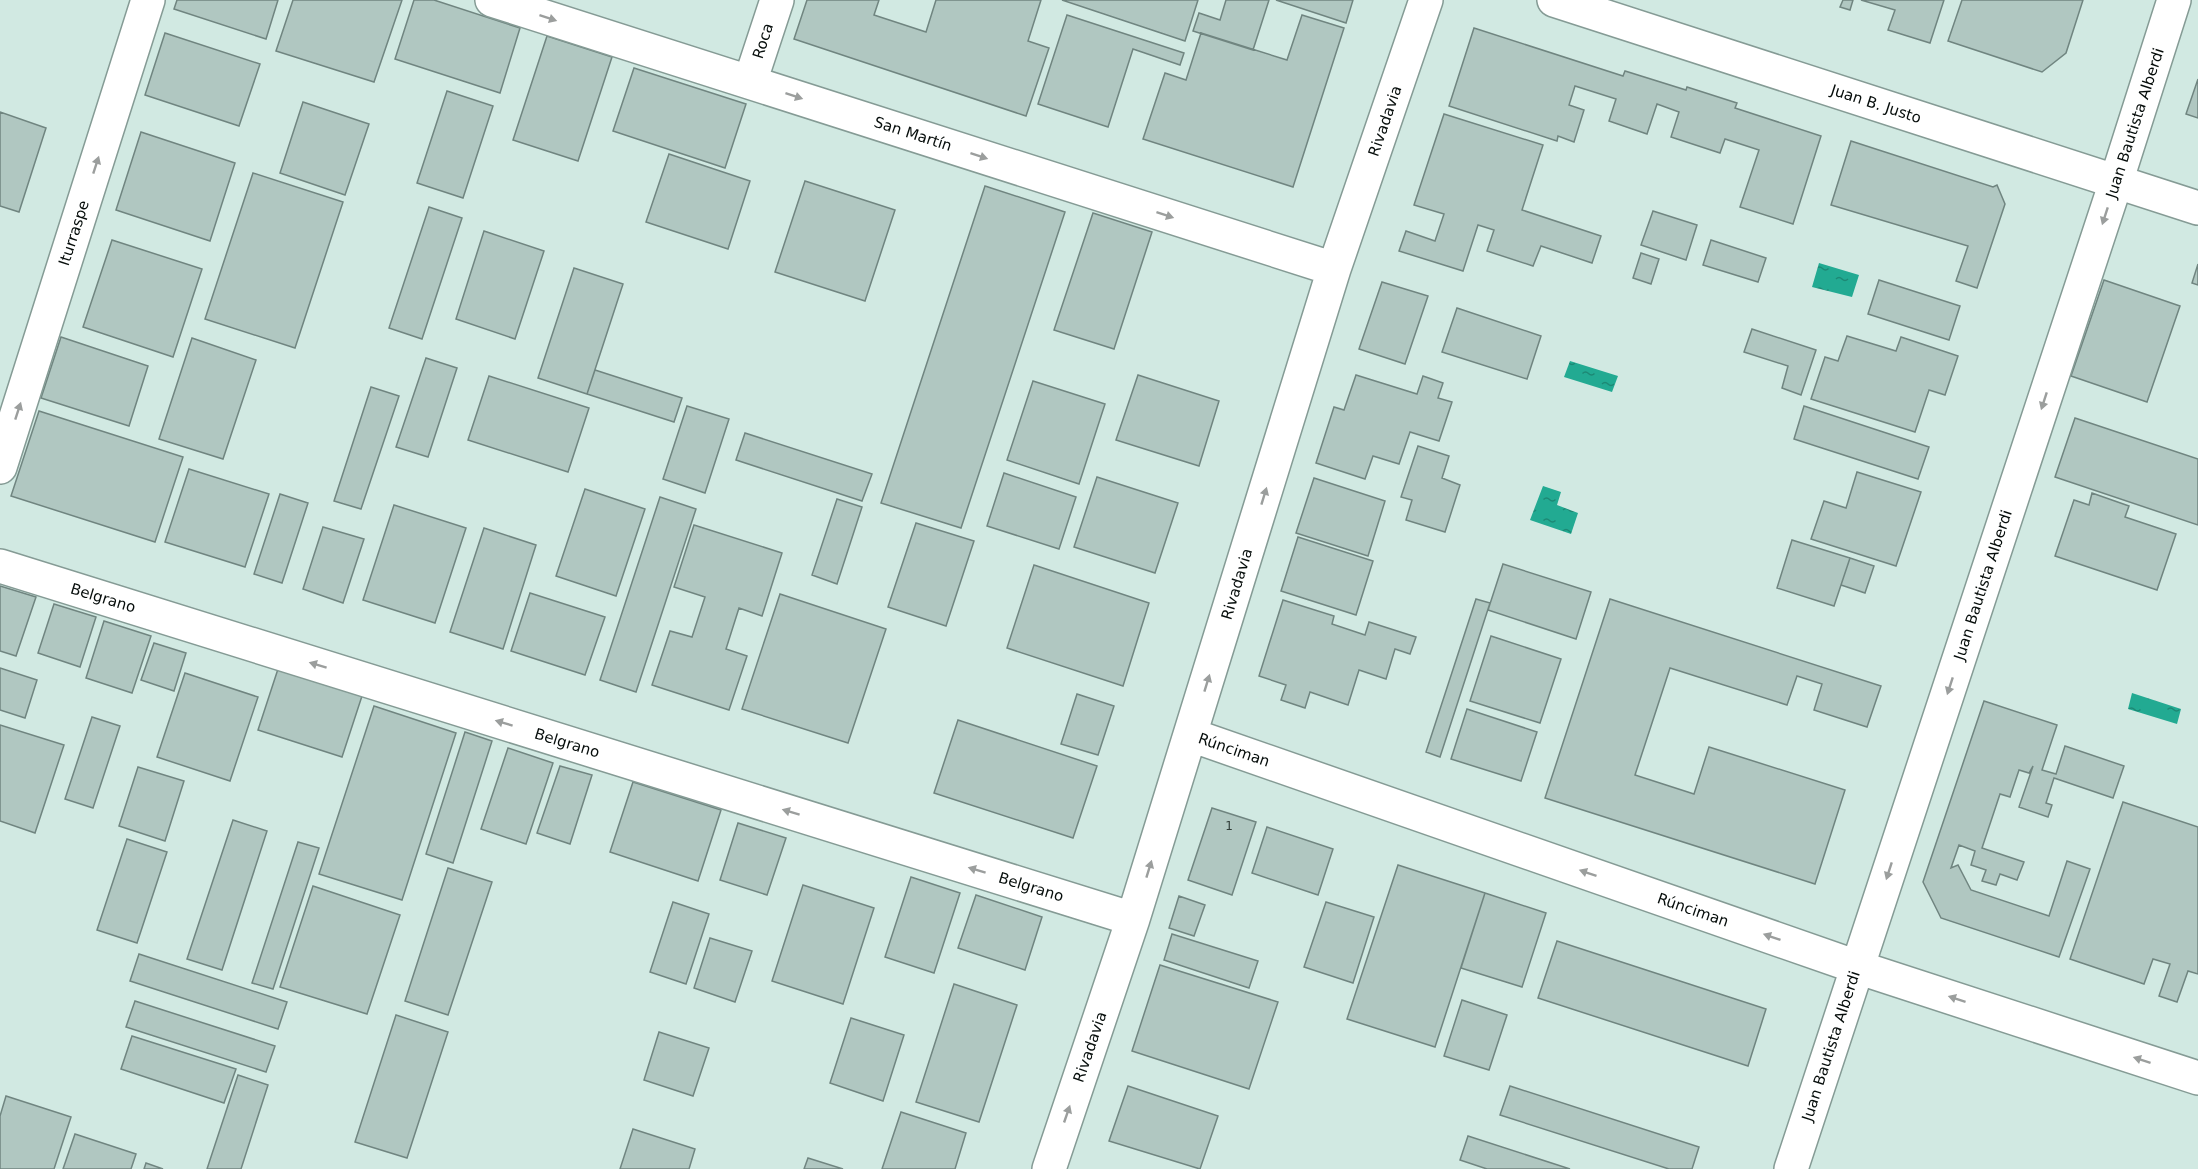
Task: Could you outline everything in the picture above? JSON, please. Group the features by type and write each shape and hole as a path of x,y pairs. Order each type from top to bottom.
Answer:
{"street":[{"name":"Iturraspe","path":"0,467 148,0"},
{"name":"San Martín","path":"492,0 1334,269"},
{"name":"Roca","path":"750,82 777,0"},
{"name":"Rivadavia","path":"1049,1169 1133,919 1334,269 1426,0"},
{"name":"Juan B. Justo","path":"1554,0 2198,208"},
{"name":"Juan Bautista Alberdi","path":"1791,1169 2174,0"},
{"name":"Belgrano","path":"0,566 1133,919"},
{"name":"Rúnciman","path":"1191,735 1857,967 2198,1078"}],"water":[{"path":"1819,263 1859,275 1852,297 1812,287"},
{"path":"1570,361 1618,376 1612,392 1564,377"},
{"path":"1543,486 1561,492 1557,505 1578,513 1571,534 1530,520"},
{"path":"2132,693 2181,709 2177,724 2128,709"}],"building":[{"path":"177,0 278,0 266,39 174,9"},
{"path":"293,0 402,0 374,82 276,51"},
{"path":"414,0 434,0 520,28 500,93 395,59"},
{"path":"807,0 879,0 874,15 926,32 936,0 1041,0 1028,41 1049,48 1026,116 794,39"},
{"path":"1062,0 1198,0 1185,41"},
{"path":"1226,0 1269,0 1253,50 1193,31 1199,13 1220,20"},
{"path":"1276,0 1353,0 1346,23"},
{"path":"1843,0 1853,0 1850,10 1840,7"},
{"path":"1861,0 1944,0 1930,43 1888,30 1895,10"},
{"path":"1962,0 2083,0 2066,53 2042,72 1948,41"},
{"path":"1067,15 1184,53 1180,65 1133,49 1108,127 1038,104"},
{"path":"1302,15 1344,28 1293,187 1143,139 1165,73 1186,80 1201,33 1287,60"},
{"path":"1474,28 1623,76 1625,71 1686,90 1687,87 1737,103 1735,108 1821,136 1793,224 1740,207 1759,150 1725,139 1720,153 1671,137 1679,112 1657,104 1647,134 1609,121 1616,99 1575,86 1569,105 1584,110 1574,142 1558,136 1557,141 1449,106"},
{"path":"165,33 260,64 239,126 145,95"},
{"path":"547,36 612,57 578,161 513,140"},
{"path":"634,68 746,104 725,168 613,131"},
{"path":"2198,79 2198,118 2186,114"},
{"path":"447,91 493,106 463,198 417,183"},
{"path":"303,102 369,124 345,195 280,173"},
{"path":"0,112 46,128 19,212 0,206"},
{"path":"1444,114 1543,145 1522,210 1601,236 1592,263 1541,246 1533,266 1487,251 1494,230 1478,225 1463,271 1399,251 1406,231 1435,241 1444,214 1414,205"},
{"path":"141,132 235,163 210,241 116,210"},
{"path":"1851,141 1993,187 1997,185 2005,204 1977,288 1956,281 1968,246 1831,205"},
{"path":"669,154 750,181 728,249 646,222"},
{"path":"253,173 343,202 295,348 205,319"},
{"path":"805,181 895,210 865,301 775,272"},
{"path":"985,186 1065,212 961,528 881,503"},
{"path":"429,207 462,218 422,339 389,328"},
{"path":"1653,211 1697,225 1686,260 1641,245"},
{"path":"1093,213 1152,232 1114,349 1054,330"},
{"path":"484,231 544,251 515,339 456,319"},
{"path":"112,240 202,269 173,357 83,327"},
{"path":"1711,240 1766,258 1758,282 1703,265"},
{"path":"1641,253 1659,259 1651,284 1633,278"},
{"path":"2198,264 2198,285 2192,283"},
{"path":"574,268 623,284 587,394 538,378"},
{"path":"1879,280 1960,306 1949,340 1868,314"},
{"path":"2104,280 2180,306 2147,402 2071,376"},
{"path":"1382,282 1428,296 1405,364 1359,349"},
{"path":"1457,308 1541,336 1527,379 1442,352"},
{"path":"1752,329 1816,350 1801,395 1782,388 1788,366 1744,352"},
{"path":"1847,336 1896,351 1901,337 1958,356 1945,395 1929,390 1915,432 1811,399 1825,357 1838,361"},
{"path":"61,337 148,366 129,426 41,398"},
{"path":"192,338 256,360 223,459 159,439"},
{"path":"426,358 457,368 428,457 396,447"},
{"path":"595,370 682,398 674,422 587,394"},
{"path":"1138,375 1219,401 1199,466 1116,440"},
{"path":"1356,375 1417,394 1423,376 1443,383 1438,398 1452,402 1439,441 1410,432 1399,464 1373,456 1365,479 1316,463 1334,407 1344,410"},
{"path":"489,376 589,408 568,472 468,440"},
{"path":"1033,381 1105,404 1079,484 1007,460"},
{"path":"371,387 399,396 361,509 334,501"},
{"path":"687,406 729,419 705,493 663,479"},
{"path":"1804,406 1929,447 1918,479 1794,439"},
{"path":"39,411 183,457 155,542 11,496"},
{"path":"2075,418 2198,459 2198,525 2055,477"},
{"path":"745,433 872,474 862,501 736,460"},
{"path":"1418,446 1449,456 1442,478 1460,485 1445,532 1406,520 1412,500 1401,497"},
{"path":"189,469 269,494 245,567 165,542"},
{"path":"1857,472 1921,492 1896,566 1811,539 1824,501 1846,508"},
{"path":"1004,473 1076,497 1059,549 987,526"},
{"path":"1097,477 1178,503 1155,573 1074,547"},
{"path":"1314,478 1385,501 1368,556 1296,533"},
{"path":"585,489 645,509 616,596 556,576"},
{"path":"2092,493 2129,506 2125,517 2176,534 2157,590 2055,556 2074,500 2089,505"},
{"path":"280,494 308,503 282,583 254,574"},
{"path":"660,497 696,509 636,692 600,680"},
{"path":"837,499 862,507 837,584 812,575"},
{"path":"394,505 466,528 435,623 363,600"},
{"path":"916,523 974,541 946,626 888,607"},
{"path":"694,525 782,553 762,616 739,608 726,649 747,656 729,710 652,685 670,631 692,637 705,597 674,587"},
{"path":"323,527 364,539 343,603 303,589"},
{"path":"484,528 536,545 503,649 450,632"},
{"path":"1298,537 1373,561 1356,615 1281,591"},
{"path":"1792,540 1850,558 1834,606 1777,588"},
{"path":"1850,558 1874,566 1865,593 1841,585"},
{"path":"1503,564 1591,592 1576,639 1488,610"},
{"path":"1034,565 1149,603 1123,686 1007,648"},
{"path":"0,586 36,597 16,656 0,651"},
{"path":"530,593 605,617 585,675 511,651"},
{"path":"780,594 886,629 848,743 742,709"},
{"path":"1476,599 1490,603 1440,757 1426,752"},
{"path":"1610,599 1881,686 1867,727 1814,710 1822,684 1797,676 1787,705 1670,668 1635,775 1694,794 1709,747 1845,790 1815,884 1545,798"},
{"path":"1283,600 1334,616 1332,624 1365,635 1369,622 1416,637 1410,654 1395,649 1386,679 1359,670 1348,705 1310,692 1305,708 1281,700 1286,685 1259,676"},
{"path":"54,604 96,617 80,667 38,653"},
{"path":"104,621 151,636 132,693 86,678"},
{"path":"1491,636 1561,659 1540,723 1470,701"},
{"path":"154,643 186,653 174,691 141,680"},
{"path":"0,668 37,680 25,718 0,710"},
{"path":"278,669 362,696 342,757 258,730"},
{"path":"185,673 258,697 230,781 157,757"},
{"path":"1077,694 1114,706 1098,755 1061,744"},
{"path":"1984,701 2057,725 2042,770 2056,774 2065,746 2124,766 2113,798 2054,778 2046,803 2052,805 2048,817 2019,807 2033,766 2029,773 2019,770 2010,797 2000,794 1982,848 2024,862 2017,880 2000,874 1996,885 1982,881 1986,870 1971,865 1975,851 1959,845 1951,868 1958,865 1971,890 2049,916 2067,861 2090,869 2059,957 1941,918 1923,882"},
{"path":"374,706 456,733 402,900 319,874"},
{"path":"1467,709 1537,732 1521,781 1451,759"},
{"path":"92,717 120,726 93,808 65,799"},
{"path":"958,720 1097,766 1073,838 934,793"},
{"path":"0,725 64,745 35,833 0,821"},
{"path":"465,732 492,741 453,863 426,854"},
{"path":"508,748 553,763 526,844 481,829"},
{"path":"560,766 592,775 570,844 537,833"},
{"path":"138,767 184,781 165,841 119,826"},
{"path":"633,782 721,810 698,881 610,852"},
{"path":"2123,802 2198,827 2198,974 2188,971 2177,1002 2159,996 2170,964 2153,959 2144,984 2070,959"},
{"path":"1212,808 1256,822 1232,895 1188,880"},
{"path":"233,820 267,831 222,970 187,959"},
{"path":"738,823 786,838 767,895 720,880"},
{"path":"1267,827 1333,849 1318,895 1252,873"},
{"path":"127,839 167,852 137,943 97,930"},
{"path":"298,842 319,848 273,989 252,983"},
{"path":"1398,865 1485,893 1435,1047 1347,1019"},
{"path":"448,868 492,882 448,1015 405,1001"},
{"path":"911,877 960,893 934,973 885,957"},
{"path":"803,885 874,908 843,1004 772,981"},
{"path":"313,886 400,915 367,1014 280,987"},
{"path":"1485,893 1546,913 1522,987 1461,968"},
{"path":"976,895 1042,917 1025,970 958,948"},
{"path":"1179,896 1205,905 1194,936 1169,928"},
{"path":"673,902 709,914 686,984 650,972"},
{"path":"1326,902 1374,917 1353,983 1304,967"},
{"path":"1172,934 1258,961 1249,988 1164,960"},
{"path":"710,938 752,951 735,1002 694,988"},
{"path":"1557,941 1766,1009 1748,1066 1538,998"},
{"path":"139,954 287,1002 278,1029 130,981"},
{"path":"1160,965 1278,1002 1249,1089 1132,1051"},
{"path":"954,984 1017,1005 979,1122 916,1102"},
{"path":"1462,1000 1507,1015 1489,1070 1444,1056"},
{"path":"135,1001 275,1046 266,1072 126,1027"},
{"path":"396,1015 448,1032 407,1158 355,1142"},
{"path":"851,1018 904,1035 883,1101 830,1083"},
{"path":"659,1032 709,1048 693,1096 644,1080"},
{"path":"132,1036 236,1069 224,1103 121,1069"},
{"path":"238,1075 268,1085 241,1169 207,1169"},
{"path":"1128,1086 1218,1116 1200,1169 1109,1141"},
{"path":"1510,1086 1699,1147 1692,1169 1669,1169 1500,1115"},
{"path":"6,1096 71,1117 54,1169 0,1169 0,1116"},
{"path":"901,1112 966,1133 955,1169 882,1169"},
{"path":"633,1129 695,1149 689,1169 620,1169"},
{"path":"75,1134 136,1154 131,1169 63,1169"},
{"path":"1468,1136 1570,1169 1487,1169 1460,1160"},
{"path":"808,1158 843,1169 804,1169"},
{"path":"146,1163 163,1169 144,1169"}]}
